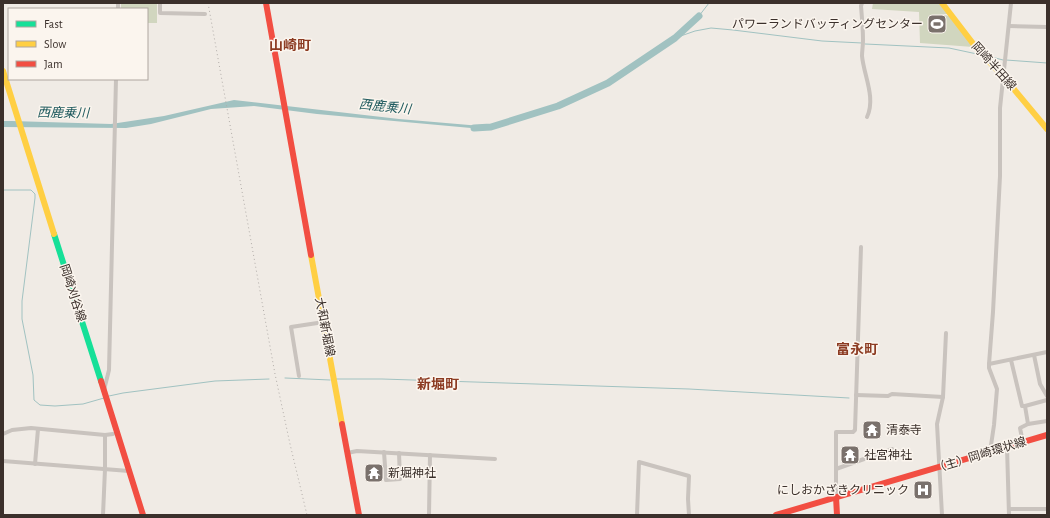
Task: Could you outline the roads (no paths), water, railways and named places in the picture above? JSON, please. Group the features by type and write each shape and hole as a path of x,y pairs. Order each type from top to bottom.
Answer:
{"main road":[{"name":"大和新堀線","path":"266,3 306,230 359,515"},
{"name":"岡崎半田線","path":"942,3 978,50 1004,76 1047,129"},
{"name":"岡崎刈谷線","path":"3,71 143,515"},
{"name":"（主）岡崎環状線","path":"776,515 1047,435"},
{"path":"836,497 837,515"}],"street":[{"path":"160,3 160,13 205,14"},
{"path":"862,3 862,54 869,85 870,103 867,117"},
{"path":"990,452 994,425 996,389 989,364 1000,176 1000,108 1004,76 1003,67 1006,56 1011,3"},
{"path":"1009,26 1047,27"},
{"path":"104,393 109,370 116,80"},
{"path":"836,497 836,432 853,432 855,430 861,247"},
{"path":"299,376 291,327 324,322"},
{"path":"942,515 941,467 937,424 943,397 946,333"},
{"path":"989,364 1047,352"},
{"path":"1034,355 1040,384 1047,396"},
{"path":"1011,360 1022,406 1025,406 1028,424"},
{"path":"856,395 888,396 892,394 943,397"},
{"path":"1025,406 1047,400"},
{"path":"1023,442 1020,428 1028,424 1047,421"},
{"path":"3,434 12,430 25,428 105,435 113,434"},
{"path":"35,464 38,429"},
{"path":"103,515 105,435"},
{"path":"1007,447 1010,515"},
{"path":"836,469 892,449"},
{"path":"347,452 384,452 495,459"},
{"path":"384,452 386,480 400,479 399,453"},
{"path":"429,515 430,455"},
{"path":"3,461 130,471"},
{"path":"637,515 639,462 689,476 689,515"},
{"path":"1009,509 1047,509"}],"water":[{"path":"234,100 399,119 481,126 482,129 317,114 254,106 211,109 151,124 126,128 3,127 3,121 111,124 164,116"}],"waterway":[{"name":"西鹿乗川","path":"699,16 709,3"},
{"name":"西鹿乗川","path":"474,128 491,127 558,106 608,83 675,38 699,16"},
{"path":"675,38 695,31 711,28 822,41 862,43"},
{"path":"865,44 949,48 977,54"},
{"path":"988,56 1003,60"},
{"path":"1006,60 1047,63"},
{"path":"3,190 31,190 35,194 22,301 22,319 33,375 34,400 40,405 55,406 83,404 104,398"},
{"path":"285,378 330,380"},
{"path":"109,396 215,381 269,379"},
{"path":"336,379 382,379 689,389 849,398"}],"railway":[{"path":"208,3 275,374 307,515"}],"place":[{"name":"パワーランドバッティングセンター","path":"937,24"},
{"name":"清泰寺","path":"872,430"},
{"name":"社宮神社","path":"850,455"},
{"name":"新堀神社","path":"374,473"},
{"name":"にしおかざきクリニック","path":"923,490"}],"district":[{"name":"山崎町","path":"290,45"},
{"name":"富永町","path":"857,349"},
{"name":"新堀町","path":"438,384"}]}
